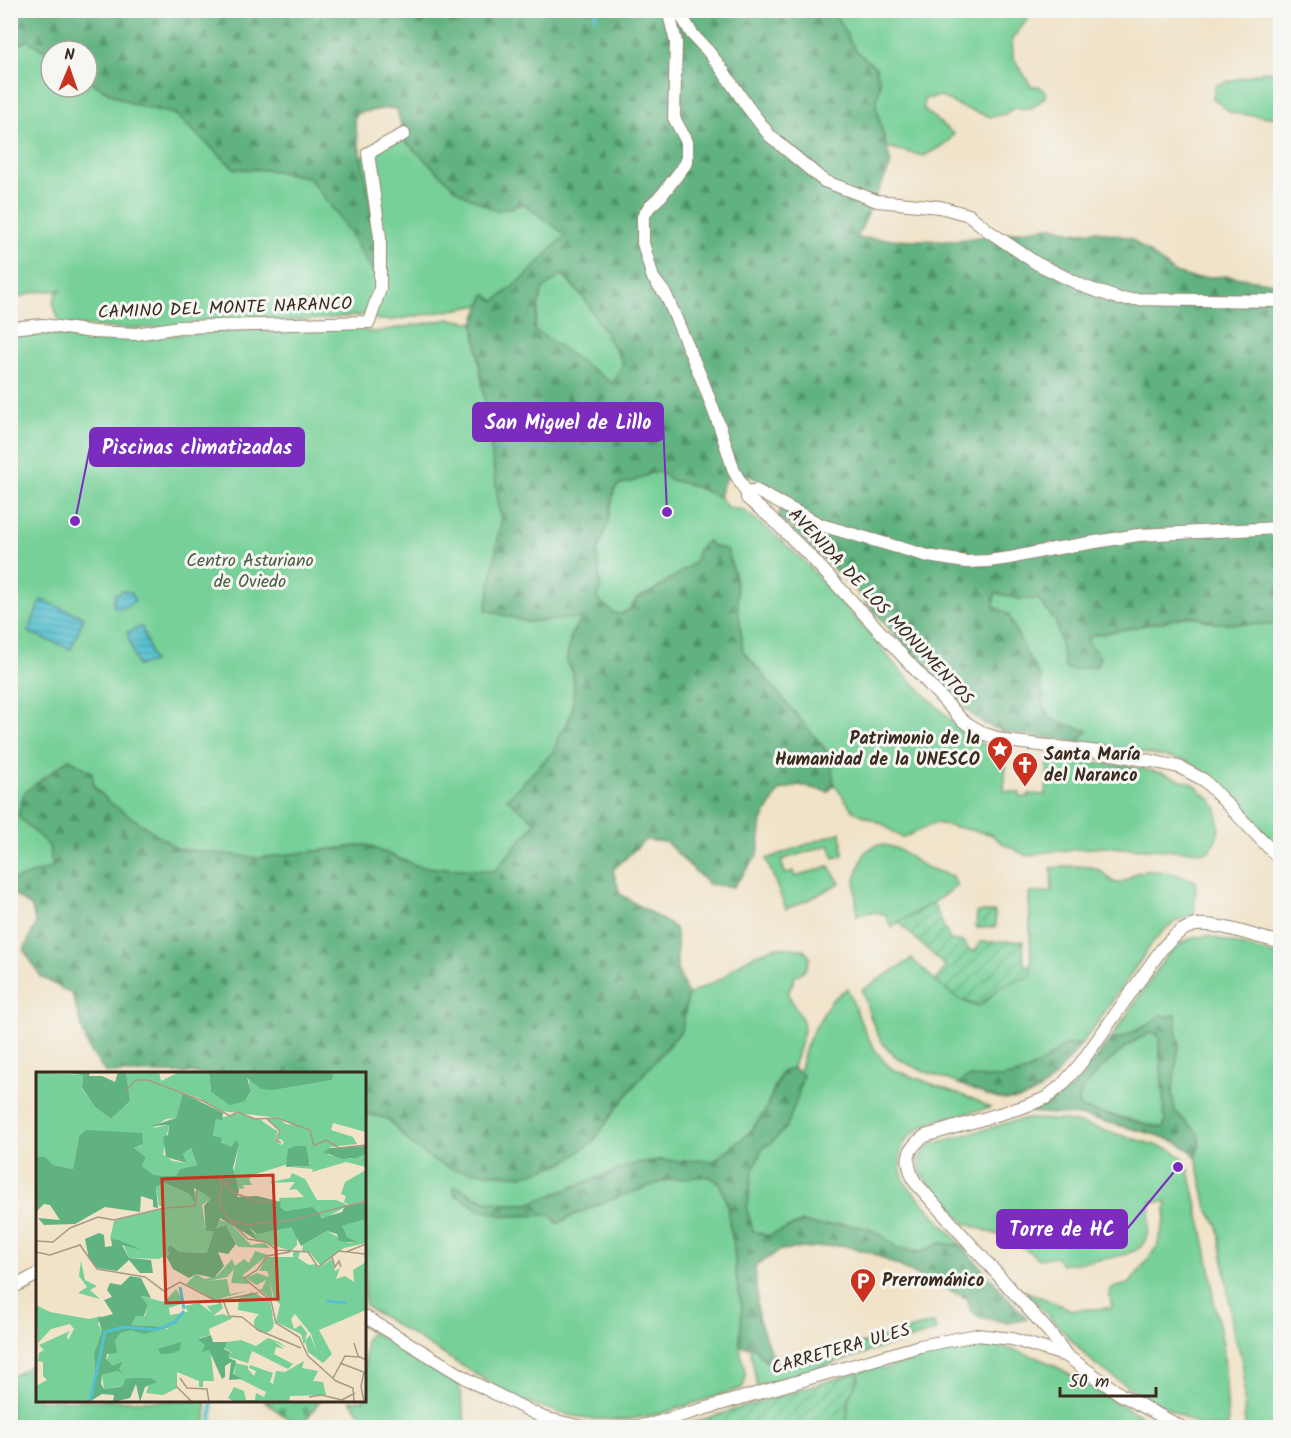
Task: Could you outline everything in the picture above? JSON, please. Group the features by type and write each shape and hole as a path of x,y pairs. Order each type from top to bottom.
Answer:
{"street":[{"name":"AVENIDA DE LOS MONUMENTOS","path":"668,10 676,42 674,118 687,142 687,162 643,217 643,243 653,278 666,295 703,382 734,471 747,494 748,501 765,513 811,557 963,721 985,734 1006,741 1108,753 1179,767 1204,780 1275,854 1281,857"},
{"path":"676,10 770,136 824,182 877,201 940,207 969,215 1036,263 1085,287 1120,299 1281,301"},
{"name":"CAMINO DEL MONTE NARANCO","path":"10,328 43,325 93,332 136,334 179,327 369,322 380,290 380,237 368,153 404,134"},
{"path":"747,494 757,491 821,525 928,556 966,562 1010,558 1138,535 1281,528"},
{"path":"1184,1428 1120,1394 1067,1356 1050,1333 915,1182 908,1161 915,1142 925,1136 1023,1107 1046,1098 1063,1084 1081,1064 1161,950 1170,939 1182,931 1195,925 1214,926 1281,942"},
{"path":"10,1289 36,1275"},
{"path":"366,1317 544,1423 586,1428"},
{"name":"CARRETERA ULES","path":"627,1428 653,1426 920,1346 977,1335 1012,1339 1067,1356"}],"green space":[{"path":"11,11 833,11 856,51 876,68 880,83 876,107 891,164 857,238 951,241 1055,226 1072,232 1097,231 1130,238 1175,273 1193,278 1229,276 1280,284 1280,625 1216,623 1190,616 1091,636 1087,640 1100,657 1097,666 1071,670 1065,668 1056,622 1038,599 1020,599 996,593 994,606 1009,615 1040,677 1044,707 1053,720 1088,731 1078,742 1005,732 983,723 969,712 910,652 852,586 778,516 785,498 765,484 749,476 734,475 724,482 719,497 688,484 671,480 659,472 620,484 614,490 608,523 597,552 601,588 597,599 614,613 621,614 630,609 637,599 695,562 698,550 708,541 711,545 727,550 735,577 743,651 830,755 834,784 828,792 799,785 779,791 762,821 758,855 733,887 708,884 666,842 645,840 613,870 620,894 675,928 677,969 688,995 682,1030 646,1071 593,1142 564,1163 522,1176 455,1170 434,1161 412,1145 388,1119 366,1113 366,1072 105,1072 88,1048 72,994 41,977 24,950 36,924 32,908 11,892 10,881 53,867 49,846 18,816 24,793 69,759 92,772 94,787 109,802 178,849 259,858 366,845 420,867 495,871 536,822 507,799 554,751 559,735 571,716 573,672 566,663 571,635 582,618 527,622 486,610 501,522 474,323 485,294 495,301 526,276 565,235 524,204 496,211 459,192 405,141 397,109 388,108 358,113 354,120 378,241 374,273 337,214 309,178 270,170 235,169 175,114 132,104 99,87 99,39 39,39 39,47 28,40 11,48","holes":["563,274 586,301 623,363 612,383 534,329 542,290"]},
{"path":"833,11 1034,11 1012,39 1013,57 1031,86 1039,86 1047,94 1032,107 1014,108 1005,114 991,117 961,107 940,96 924,99 924,110 954,134 947,143 924,156 886,147 876,107 880,83 876,68 856,51"},
{"path":"28,40 39,47 39,99 99,99 99,87 132,104 175,114 235,169 270,170 309,178 337,214 378,240 361,159 404,134 496,211 524,204 566,235 526,276 495,301 485,295 481,305 393,320 378,320 366,315 125,329 60,324 53,303 57,292 62,290 34,292 11,300 10,48"},
{"path":"1280,70 1280,118 1231,113 1213,98 1215,85 1263,72"},
{"path":"562,274 586,301 624,363 612,384 534,329 542,290"},
{"name":"Centro Asturiano de Oviedo","path":"450,319 474,323 501,522 486,610 527,622 582,617 571,635 574,689 571,716 559,735 554,751 507,799 537,821 495,871 420,867 366,845 259,858 178,849 109,802 69,759 46,777 49,846 53,867 11,881 11,338 28,334 50,334 89,338 155,338 256,329 355,326 365,331 375,332"},
{"path":"660,472 671,480 719,496 727,507 743,510 802,559 897,667 964,733 982,744 1007,753 1004,791 1020,793 1020,797 1028,797 1029,794 1046,795 1048,757 1162,773 1193,784 1212,801 1217,809 1219,828 1210,850 1206,852 1105,847 1045,852 1027,856 990,834 936,823 902,838 882,824 853,811 834,784 830,755 743,651 735,577 727,550 711,545 708,541 698,550 695,562 637,599 630,609 621,614 614,613 597,599 601,588 597,552 608,523 614,490 620,484"},
{"path":"996,593 1020,599 1038,599 1056,622 1065,667 1100,657 1087,640 1091,636 1190,616 1216,623 1280,625 1280,846 1211,777 1187,761 1078,742 1088,731 1053,721 1044,707 1040,677 994,606"},
{"path":"841,832 843,855 834,858 829,845 781,860 785,874 793,871 795,877 829,866 840,883 786,909 766,859"},
{"path":"877,845 890,846 924,866 952,876 957,886 892,928 885,914 872,912 857,915 855,879 864,854"},
{"path":"1071,866 1096,868 1118,883 1124,882 1136,873 1146,871 1168,873 1196,881 1194,915 1171,925 1153,942 1081,1044 1066,1045 1023,1073 1002,1078 965,1079 959,1084 917,1068 889,1050 882,1042 870,1017 862,990 912,959 955,996 974,1005 981,1005 1005,985 1029,977 1031,966 1029,893 1052,892 1051,868"},
{"path":"933,903 950,940 963,942 968,949 975,952 980,942 1023,941 1024,965 1031,966 1029,977 1001,986 979,1006 959,999 935,981 946,967 898,922"},
{"path":"977,912 995,912 996,927 976,928"},
{"path":"1208,936 1280,956 1280,1427 1245,1427 1242,1359 1234,1337 1218,1226 1207,1208 1196,1157 1200,1145 1198,1134 1175,1111 1172,1093 1179,1045 1176,1014 1168,1017 1161,1015 1136,1031 1109,1041 1166,957 1185,941"},
{"path":"775,947 803,949 810,957 806,969 795,977 788,994 803,1021 804,1031 793,1068 781,1072 764,1113 749,1133 712,1162 660,1160 638,1163 528,1204 485,1201 454,1186 505,1216 551,1215 558,1223 616,1198 668,1180 691,1176 709,1177 720,1185 724,1194 734,1244 736,1280 742,1307 740,1349 745,1377 742,1388 663,1413 626,1420 568,1415 526,1402 500,1389 366,1307 366,1114 388,1119 412,1145 593,1142 646,1071 682,1030 688,995 724,977 737,965"},
{"path":"847,988 872,1045 886,1064 894,1070 978,1101 990,1108 956,1115 924,1126 911,1135 903,1147 900,1163 905,1183 962,1246 941,1243 921,1252 898,1248 881,1235 842,1224 818,1226 803,1222 768,1236 753,1231 747,1210 753,1170 762,1149 772,1142 803,1076 799,1072 807,1044 816,1026 831,1001"},
{"path":"1176,1014 1179,1045 1172,1093 1175,1111 1198,1134 1200,1145 1196,1157 1178,1143 1160,1136 1086,1117 1027,1112 1045,1106 1073,1087 1109,1041 1146,1026 1161,1015 1168,1017","holes":["1150,1033 1158,1034 1165,1121 1163,1128 1083,1109 1079,1102 1080,1094 1100,1069 1131,1043"]},
{"path":"1150,1033 1158,1034 1159,1040 1165,1121 1163,1129 1083,1109 1079,1102 1080,1094 1100,1069 1131,1043"},
{"path":"1081,1044 1047,1084 1037,1092 1025,1097 1013,1100 999,1099 959,1084 970,1077 1002,1078 1023,1073 1066,1045"},
{"path":"793,1068 803,1075 786,1128 762,1149 753,1170 747,1210 753,1231 768,1236 803,1222 818,1226 842,1224 868,1228 898,1248 921,1252 941,1243 962,1246 1027,1319 1009,1323 979,1317 971,1311 966,1298 872,1253 841,1245 781,1250 755,1266 758,1317 771,1354 780,1356 780,1362 772,1365 766,1362 755,1348 740,1346 742,1308 728,1205 719,1182 708,1176 667,1180 599,1204 558,1224 551,1215 505,1216 480,1210 454,1194 454,1186 485,1201 528,1204 638,1163 660,1160 710,1160 713,1162 749,1133 764,1113 782,1072"},
{"path":"1062,1120 1082,1124 1172,1150 1184,1159 1189,1171 1203,1233 1223,1344 1228,1427 1202,1427 1142,1396 1096,1365 1025,1291 1072,1310 1112,1308 1111,1289 1130,1283 1157,1247 1167,1202 1151,1202 1147,1234 1143,1244 1137,1249 1117,1256 1061,1265 1056,1256 1039,1259 1012,1240 965,1223 921,1174 919,1160 930,1145 1014,1121"},
{"path":"934,1323 936,1331 757,1387 750,1347 780,1362 780,1356 802,1361"},
{"path":"371,1332 459,1385 466,1427 385,1427 362,1416 351,1402 366,1402 366,1340"},
{"path":"979,1344 1019,1351 1052,1364 1162,1427 848,1428 848,1402 859,1379 858,1372 879,1366 884,1369 932,1354 942,1348"},
{"path":"36,1362 36,1402 206,1402 206,1427 11,1427 11,1376"},
{"path":"858,1372 859,1379 848,1402 848,1427 678,1427"},
{"path":"265,1402 319,1402 300,1427"}],"water":[{"path":"121,591 131,592 135,600 126,608 115,608 113,604 115,594"},
{"path":"41,600 84,617 71,649 28,632"},
{"path":"142,627 153,662 137,666 127,632"}],"waterway":[{"path":"595,18 597,10"},
{"path":"211,1428 212,1402"}],"place":[{"name":"San Miguel de Lillo","path":"667,512"},
{"name":"Piscinas climatizadas","path":"75,521"},
{"name":"Patrimonio de la Humanidad de la UNESCO","path":"1000,772"},
{"name":"Santa María del Naranco","path":"1025,788"},
{"name":"Torre de HC","path":"1178,1167"},
{"name":"Prerrománico","path":"863,1304"}]}
